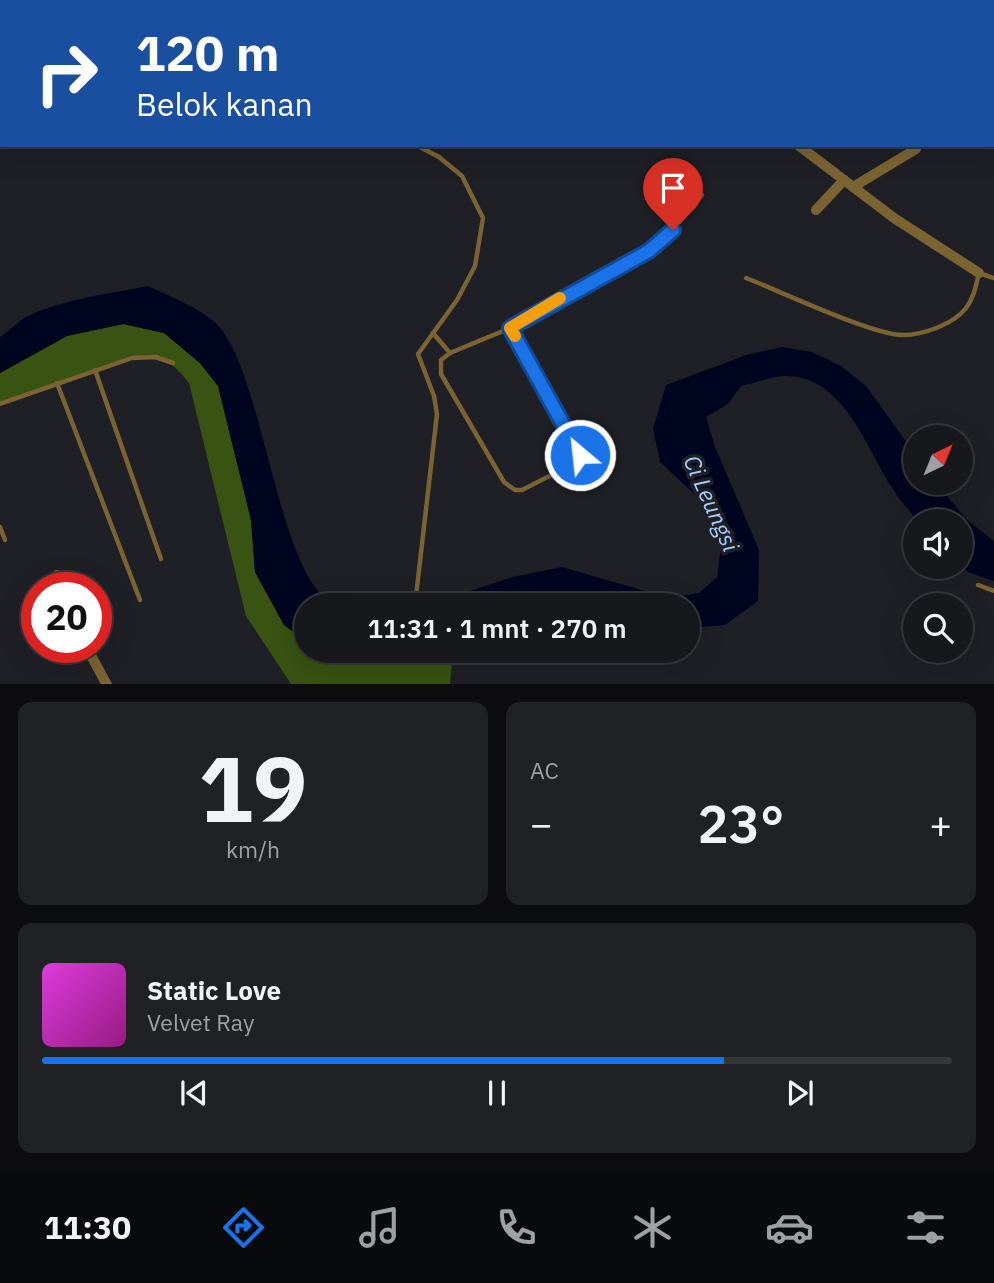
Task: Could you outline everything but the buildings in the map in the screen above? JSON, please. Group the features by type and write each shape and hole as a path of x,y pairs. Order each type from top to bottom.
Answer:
{"street":[{"path":"801,147 903,224 979,273"},
{"path":"816,210 848,184 916,149"},
{"path":"95,663 107,684"}],"lane":[{"path":"416,593 437,414 434,396 418,354 457,300 475,266 483,218 462,176 439,157 420,147"},
{"path":"510,328 580,455 567,467 522,490 515,490 504,482 441,374 441,360 450,353 510,328 649,251 665,239 702,195"},
{"path":"746,278 870,327 900,335 921,334 958,316 972,298 979,273 994,278"},
{"path":"433,333 450,353"},
{"path":"0,404 132,358 155,357 173,363"},
{"path":"95,370 161,559"},
{"path":"58,383 140,600"},
{"path":"0,527 5,540"},
{"path":"978,585 994,591"}],"green space":[{"path":"123,324 164,333 200,363 218,386 251,520 255,572 284,625 294,632 294,663 452,663 450,684 291,684 246,616 189,383 171,364 159,359 132,358 0,404 0,373 67,336"}],"water":[{"path":"148,286 188,305 208,317 222,330 237,358 250,394 285,520 299,557 314,586 321,593 294,593 294,632 284,625 255,572 251,520 218,386 200,363 164,333 123,324 67,336 0,373 0,337 26,317 70,301"},
{"name":"Ci Leungsi","path":"782,347 812,352 841,366 866,386 903,437 903,495 946,495 958,509 908,509 850,415 837,399 821,386 804,378 783,376 741,386 728,404 706,417 715,447 759,550 758,601 725,625 700,627 699,593 717,577 721,547 708,524 706,505 660,462 653,429 666,385 746,355"},
{"path":"973,525 994,541 994,581 973,574"},
{"path":"562,567 652,593 464,593 513,577"}],"slow traffic":[{"path":"515,336 510,328 560,298"}],"route":[{"path":"580,455 510,328 649,251 673,230"}]}
